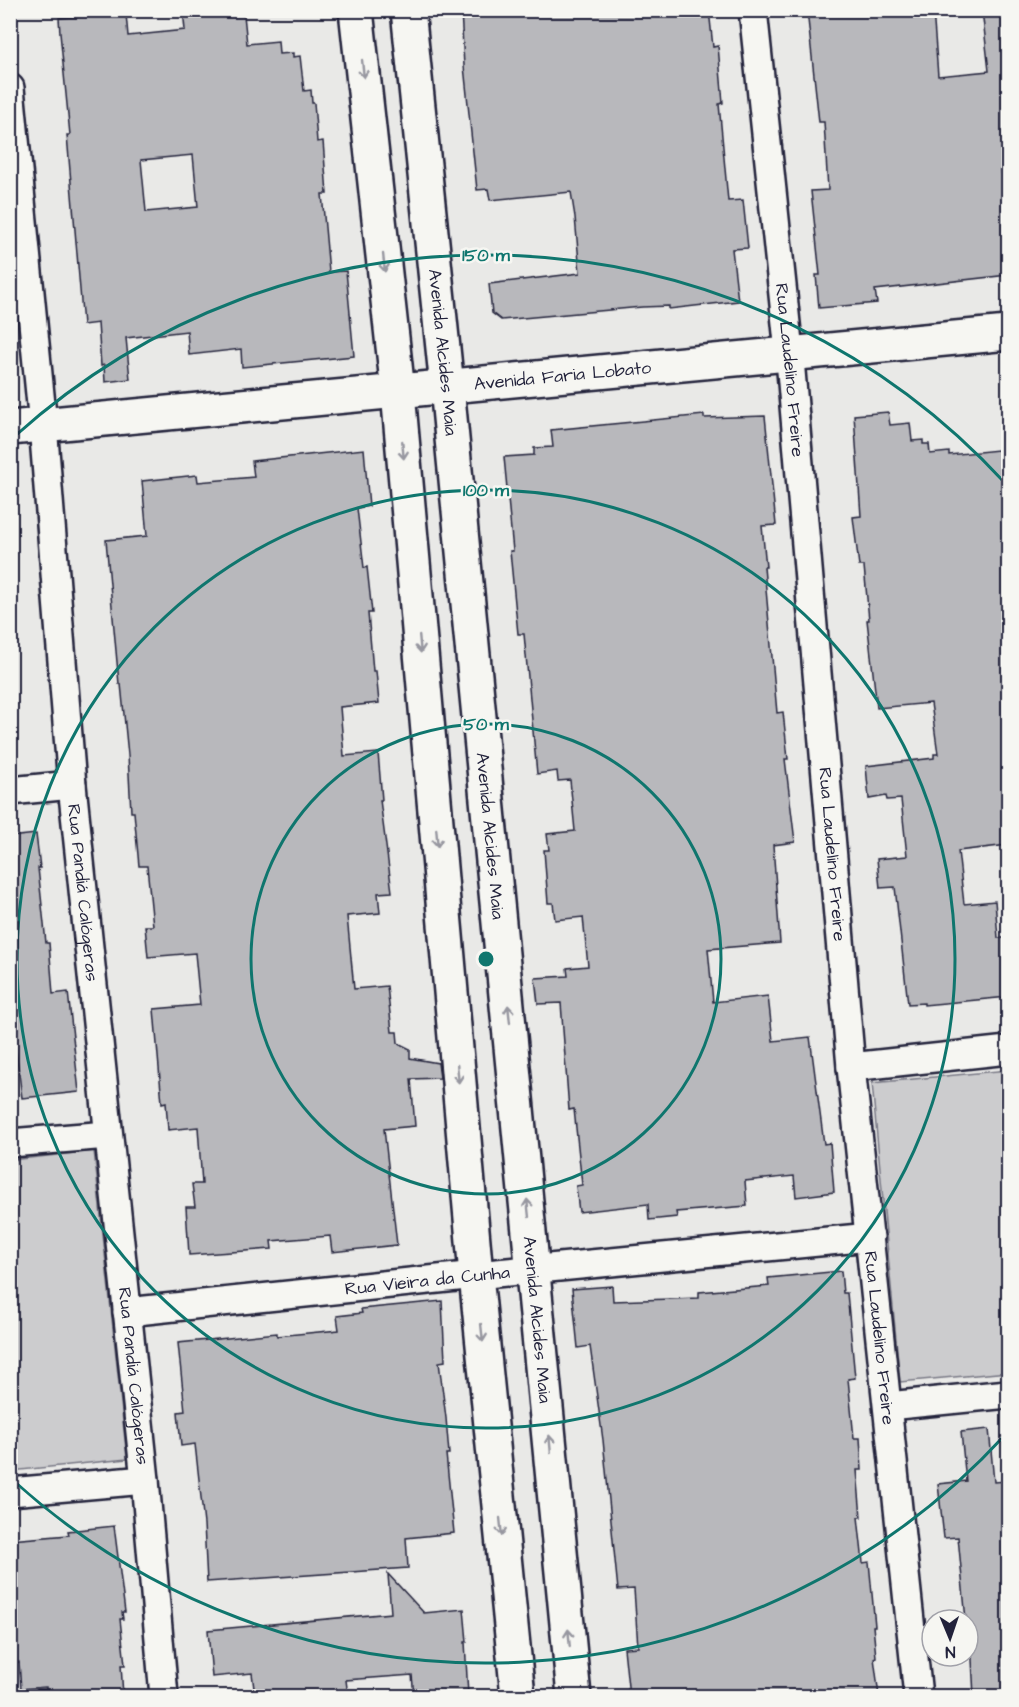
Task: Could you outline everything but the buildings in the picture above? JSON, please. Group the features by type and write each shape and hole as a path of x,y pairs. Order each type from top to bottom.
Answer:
{"street":[{"path":"356,10 398,392 476,1275 518,1696"},
{"name":"Avenida Alcides Maia","path":"408,10 534,1270 574,1696"},
{"name":"Rua Laudelino Freire","path":"753,10 788,354 851,1067 918,1696"},
{"name":"Rua Pandiá Calógeras","path":"10,88 43,425 72,785 145,1480 164,1696"},
{"name":"Avenida Faria Lobato","path":"10,428 1008,333"},
{"path":"10,791 72,785"},
{"path":"851,1067 1008,1050"},
{"path":"10,1143 108,1135"},
{"name":"Rua Vieira da Cunha","path":"127,1312 870,1237"},
{"path":"888,1406 1008,1394"},
{"path":"10,1492 145,1480"}],"shaded area":[{"path":"1008,1070 1008,1372 900,1382 872,1083"},
{"path":"94,1151 127,1459 11,1471 11,1160"}]}
